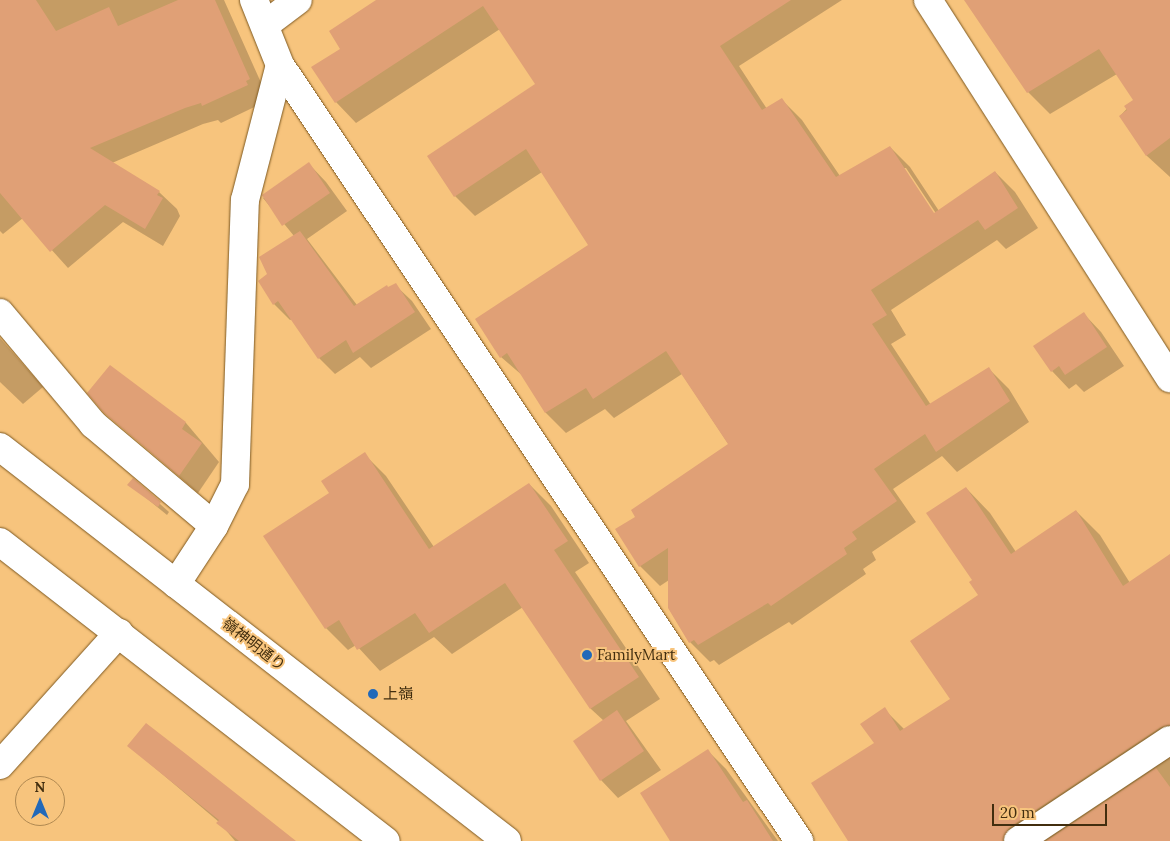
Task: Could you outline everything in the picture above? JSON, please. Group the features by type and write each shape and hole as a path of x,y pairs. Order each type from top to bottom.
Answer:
{"street":[{"path":"254,0 280,66 799,841"},
{"path":"265,25 298,0"},
{"path":"928,0 1170,378"},
{"path":"176,584 214,526 235,484 245,200 280,66"},
{"path":"0,313 93,424 214,526"},
{"name":"嶺神明通り","path":"0,447 507,841"},
{"path":"0,542 386,841"},
{"path":"0,765 119,633"},
{"path":"1018,841 1170,740"}],"building":[{"path":"0,0 36,0 56,31 109,7 118,26 178,0 215,0 250,79 246,81 248,85 202,106 201,103 185,108 90,148 160,191 157,195 163,198 145,229 105,205 50,252 0,193"},
{"path":"376,0 791,0 720,46 762,110 782,98 836,177 890,146 934,213 995,171 1018,208 985,230 978,220 871,290 887,315 872,324 926,406 989,367 1010,401 936,452 925,434 874,469 897,501 852,532 857,539 844,548 847,554 771,606 768,603 698,645 694,640 689,643 668,608 668,548 639,567 615,529 635,517 631,510 728,444 666,351 593,399 586,388 545,413 507,353 500,358 475,319 588,245 526,149 454,197 427,156 535,84 483,6 335,103 311,67 340,49 329,31"},
{"path":"964,0 1170,0 1170,138 1146,156 1119,116 1127,110 1124,106 1133,100 1099,49 1027,93"},
{"path":"309,162 330,193 282,226 262,195"},
{"path":"300,231 354,306 387,285 388,287 396,283 415,312 353,353 346,340 318,359 278,301 273,305 258,281 267,274 259,257"},
{"path":"1084,312 1107,347 1065,375 1059,366 1051,372 1033,346"},
{"path":"110,365 186,422 182,429 202,443 179,476 104,413 87,393"},
{"path":"365,452 429,549 529,483 568,541 554,550 639,677 590,709 505,583 429,633 415,613 357,650 339,620 325,629 263,536 329,493 321,481"},
{"path":"133,478 161,502 158,507 127,485"},
{"path":"966,487 1011,554 1076,510 1123,586 1170,554 1170,725 1161,727 1009,828 1003,841 848,841 811,783 874,743 860,724 885,707 900,731 950,699 910,641 978,595 969,582 972,580 926,513"},
{"path":"617,710 644,751 600,781 573,741"},
{"path":"146,723 296,841 239,841 216,823 219,820 127,746"},
{"path":"708,749 743,802 747,800 773,841 670,841 640,793"},
{"path":"1156,768 1170,787 1170,841 1046,841"}],"place":[{"name":"FamilyMart","path":"587,655"},
{"name":"上嶺","path":"373,694"}]}
